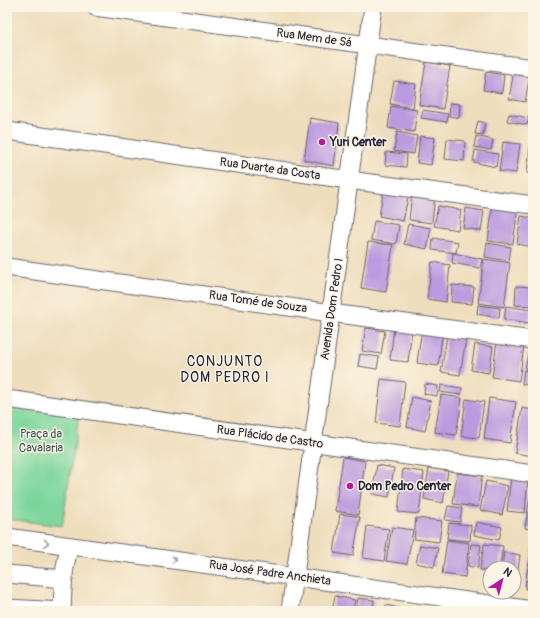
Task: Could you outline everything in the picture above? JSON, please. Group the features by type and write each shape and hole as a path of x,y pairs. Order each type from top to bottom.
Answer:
{"street":[{"name":"Rua Mem de Sá","path":"95,7 533,68"},
{"name":"Avenida Dom Pedro I","path":"290,611 374,7"},
{"name":"Rua Duarte da Costa","path":"7,131 533,205"},
{"name":"Rua Tomé de Souza","path":"7,267 533,340"},
{"name":"Rua Plácido de Castro","path":"7,399 313,444 533,474"},
{"name":"Rua José Padre Anchieta","path":"7,537 533,610"},
{"path":"7,608 62,611 64,579 70,546"},
{"path":"7,574 64,579"}],"green space":[{"name":"Praça da Cavalaria","path":"7,402 80,410 62,526 7,519"}],"building":[{"path":"426,62 450,66 443,109 419,105"},
{"path":"514,70 530,73 525,102 509,99"},
{"path":"486,72 504,75 502,93 483,90"},
{"path":"394,81 416,84 413,108 390,104"},
{"path":"450,103 460,104 459,118 449,116"},
{"path":"532,104 533,125 529,125"},
{"path":"391,106 417,110 414,132 388,128"},
{"path":"423,110 448,114 447,122 421,118"},
{"path":"509,114 529,118 527,125 507,121"},
{"name":"Yuri Center","path":"310,118 339,123 334,166 304,160"},
{"path":"478,121 485,123 483,135 475,134"},
{"path":"397,132 417,136 414,154 394,151"},
{"path":"420,136 435,138 431,165 417,163"},
{"path":"476,136 493,140 491,150 474,147"},
{"path":"447,139 465,141 464,161 445,159"},
{"path":"503,142 520,144 516,173 499,171"},
{"path":"530,147 533,147 533,173 527,173"},
{"path":"475,150 498,154 496,167 473,162"},
{"path":"386,152 407,154 406,167 385,165"},
{"path":"384,188 409,193 403,221 379,216"},
{"path":"412,192 435,195 432,223 409,220"},
{"path":"493,204 518,207 513,244 488,241"},
{"path":"438,206 461,210 458,230 434,226"},
{"path":"466,208 484,211 481,231 463,228"},
{"path":"521,216 533,218 533,247 517,244"},
{"path":"374,221 399,225 396,244 371,240"},
{"path":"408,224 431,228 427,249 404,244"},
{"path":"433,238 458,242 456,253 432,250"},
{"path":"368,242 393,245 386,292 361,288"},
{"path":"487,243 511,247 509,261 485,257"},
{"path":"453,253 482,259 480,268 452,263"},
{"path":"484,259 510,263 504,307 478,303"},
{"path":"432,262 450,265 446,302 427,299"},
{"path":"452,285 474,287 472,304 451,302"},
{"path":"516,286 533,287 533,306 515,305"},
{"path":"478,305 500,308 499,318 477,314"},
{"path":"506,306 531,310 529,323 504,319"},
{"path":"366,328 385,331 381,354 362,351"},
{"path":"394,328 412,330 408,362 390,360"},
{"path":"422,328 443,331 438,366 417,363"},
{"path":"447,336 466,339 460,375 441,372"},
{"path":"497,342 524,346 519,381 492,377"},
{"path":"475,344 493,347 489,373 471,370"},
{"path":"529,350 533,351 533,370 525,369"},
{"path":"360,354 379,357 377,369 358,366"},
{"path":"524,370 533,372 533,385 522,384"},
{"path":"381,379 405,382 400,426 376,423"},
{"path":"425,384 438,386 437,396 424,394"},
{"path":"441,385 462,388 461,395 440,392"},
{"path":"441,395 462,398 456,435 435,432"},
{"path":"412,397 431,401 425,431 407,427"},
{"path":"489,398 516,402 510,443 484,439"},
{"path":"466,399 484,402 479,438 461,436"},
{"path":"522,408 533,410 533,456 515,453"},
{"name":"Dom Pedro Center","path":"343,457 365,461 358,515 335,511"},
{"path":"377,465 394,468 389,497 372,494"},
{"path":"429,468 448,471 443,503 424,499"},
{"path":"403,469 424,472 419,514 398,512"},
{"path":"457,473 482,476 478,507 453,504"},
{"path":"511,476 528,478 525,513 507,511"},
{"path":"486,481 508,486 502,515 480,510"},
{"path":"533,483 533,529 525,528"},
{"path":"448,506 462,508 460,522 445,520"},
{"path":"340,514 360,517 353,556 334,553"},
{"path":"416,518 442,521 439,542 414,539"},
{"path":"476,522 502,527 499,540 474,535"},
{"path":"449,523 471,525 470,541 447,539"},
{"path":"367,526 389,529 384,561 363,558"},
{"path":"392,527 413,530 407,564 386,561"},
{"path":"447,540 469,543 465,577 442,574"},
{"path":"471,544 481,545 478,568 468,566"},
{"path":"484,544 503,546 501,560 482,560 482,570 480,570"},
{"path":"420,545 438,548 434,567 416,563"},
{"path":"533,549 533,578 526,577"},
{"path":"504,552 520,555 519,560 503,560"},
{"path":"526,580 533,581 533,590 525,589"},
{"path":"335,596 355,600 353,611 332,611"},
{"path":"358,598 374,600 373,611 356,611"},
{"path":"386,605 403,609 402,611 385,611"}],"place":[{"name":"Yuri Center","path":"322,142"},
{"name":"Dom Pedro Center","path":"350,486"}],"district":[{"name":"CONJUNTO DOM PEDRO I","path":"225,370"}]}
